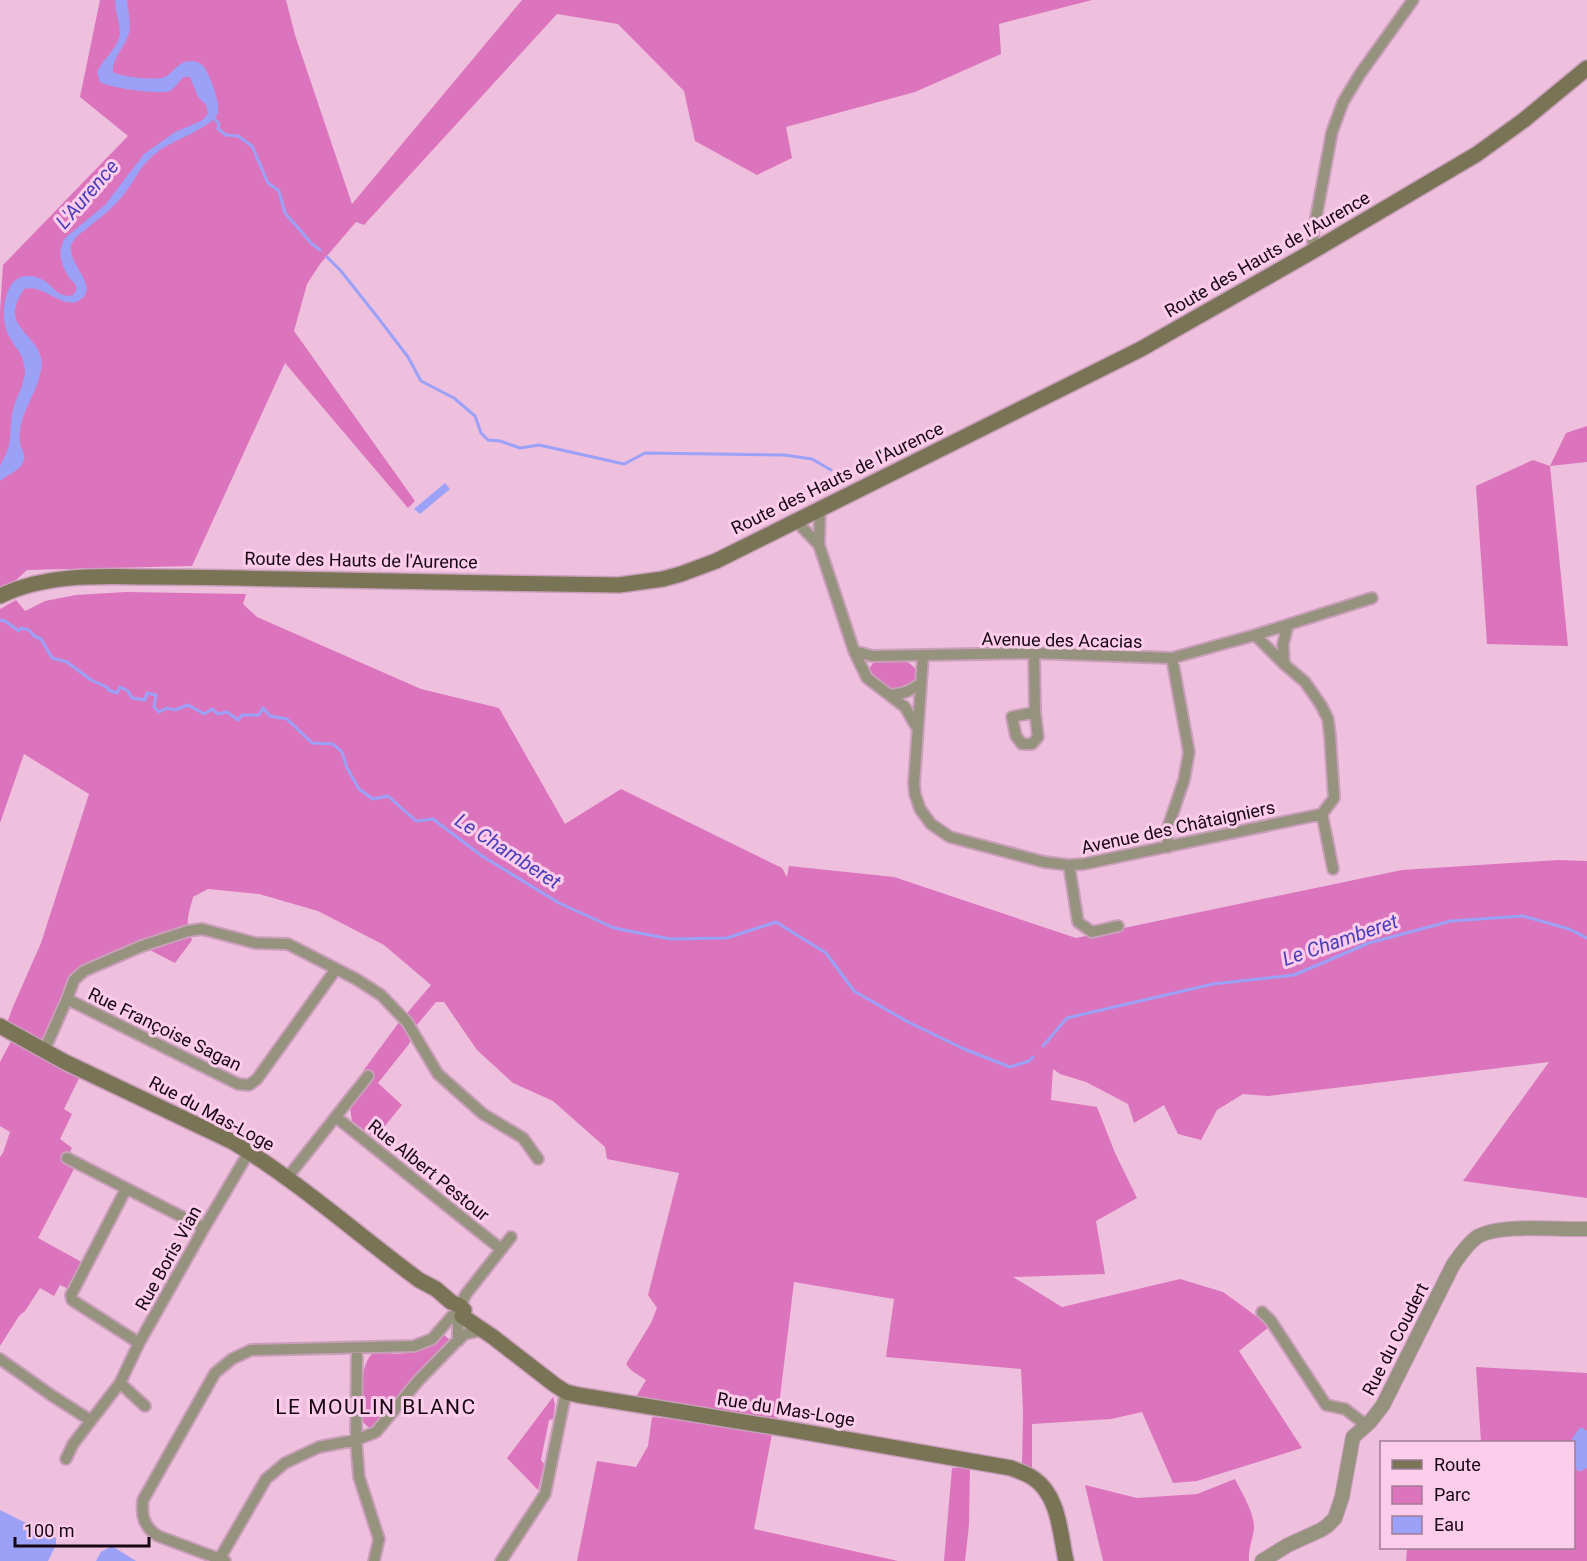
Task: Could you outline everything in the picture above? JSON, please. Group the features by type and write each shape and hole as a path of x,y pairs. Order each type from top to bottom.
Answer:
{"main road":[{"name":"Route des Hauts de l'Aurence","path":"5,594 38,583 87,576 619,585 643,583 681,574 716,561 1141,349 1313,251 1477,153 1524,120 1587,68"},
{"name":"Rue du Mas-Loge","path":"0,1026 44,1051 233,1142 249,1152 287,1178 419,1280 431,1294 566,1392 1011,1468 1033,1478 1044,1488 1053,1503 1066,1561"}],"street":[{"path":"1313,251 1313,234 1332,132 1343,102 1360,74 1413,0"},
{"path":"820,508 819,545 855,651 867,678 905,707 917,728"},
{"path":"795,520 819,545"},
{"name":"Avenue des Acacias","path":"855,651 872,656 1034,653 1172,658 1255,635 1372,598"},
{"path":"1284,664 1283,644 1288,625"},
{"path":"1255,635 1305,682 1328,719 1334,798 1322,814 1333,869"},
{"path":"1034,653 1035,712"},
{"name":"Avenue des Châtaigniers","path":"923,656 917,728 915,794 920,809 931,824 950,837 1044,862 1069,865 1084,864 1322,814"},
{"path":"1167,847 1167,830 1184,780 1189,752 1172,658"},
{"path":"891,695 910,691 920,684"},
{"path":"1069,865 1078,922 1092,932 1118,926"},
{"path":"44,1051 74,980 84,971 165,938 202,929 255,943 288,944 357,978 381,995 406,1022 438,1074 483,1114 523,1138 538,1159"},
{"name":"Rue Françoise Sagan","path":"67,999 238,1084 249,1085 257,1079 336,969"},
{"path":"287,1178 368,1076"},
{"name":"Rue Albert Pestour","path":"336,1117 501,1249"},
{"name":"Rue Boris Vian","path":"66,1459 73,1444 90,1420 120,1383 139,1343 249,1152"},
{"path":"67,1158 204,1228"},
{"path":"126,1189 71,1296 72,1300 139,1343"},
{"name":"Rue du Coudert","path":"1262,1561 1288,1545 1321,1530 1335,1518 1342,1497 1353,1437 1383,1405 1453,1265 1465,1248 1477,1237 1507,1228 1587,1229"},
{"path":"483,1330 465,1334 418,1381 376,1432 356,1440 318,1447 285,1463 266,1479 223,1560 158,1536 144,1523 141,1512 143,1500 215,1373 232,1359 251,1350 414,1346 424,1343 432,1339 457,1312 466,1294 511,1237"},
{"path":"457,1312 458,1341"},
{"path":"1262,1312 1271,1321 1326,1405 1345,1409 1366,1425"},
{"path":"357,1348 358,1477 379,1539 374,1561"},
{"path":"0,1359 90,1420"},
{"path":"120,1383 145,1406"},
{"path":"501,1561 545,1494 566,1392"}],"green space":[{"path":"100,0 286,0 295,35 352,204 522,0 1092,0 999,24 1001,54 915,92 786,127 792,158 757,175 695,141 684,91 618,24 557,14 364,225 356,222 320,264 307,284 294,331 415,501 408,508 285,363 192,566 27,570 0,595 0,311 3,265 128,136 80,97"},
{"path":"1587,426 1587,462 1550,466 1566,433"},
{"path":"1533,460 1550,466 1568,646 1487,644 1476,486"},
{"path":"126,592 246,594 243,604 257,617 421,689 499,708 565,824 621,789 782,868 787,877 789,866 894,877 1076,938 1402,870 1558,860 1587,861 1587,1198 1463,1181 1549,1062 1268,1096 1243,1094 1217,1110 1201,1140 1178,1134 1164,1105 1134,1123 1128,1104 1086,1082 1060,1074 1053,1069 1051,1100 1097,1107 1115,1153 1137,1198 1096,1221 1105,1274 1013,1277 1062,1307 1180,1279 1223,1292 1269,1327 1239,1351 1302,1448 1197,1481 1173,1483 1142,1412 1111,1419 1032,1424 1032,1470 1022,1465 1021,1369 886,1357 894,1299 794,1282 777,1422 636,1397 646,1380 626,1364 651,1323 657,1308 648,1295 679,1173 607,1159 605,1147 553,1101 513,1083 477,1050 444,1002 436,1002 416,1026 409,1044 378,1083 402,1105 375,1138 352,1121 350,1108 373,1080 363,1071 397,1025 431,985 384,945 318,911 259,894 208,889 193,897 188,923 192,940 175,963 142,946 84,971 44,1051 83,1070 64,1109 72,1114 60,1139 72,1148 64,1164 74,1169 38,1238 87,1265 73,1291 60,1285 54,1296 40,1288 0,1346 0,1157 10,1132 0,1126 0,1062 15,1034 5,1029 41,943 89,794 24,754 0,823 0,609 16,600 25,611 45,601 76,595"},
{"path":"904,660 915,669 916,683 891,691 870,674 869,669 873,663"},
{"path":"442,1333 451,1341 429,1364 427,1362 392,1402 394,1404 374,1428 368,1427 362,1421 362,1382 366,1362 371,1355 377,1351 391,1351 392,1354 410,1353 410,1350 428,1347"},
{"path":"1476,1367 1587,1373 1587,1561 1406,1561 1407,1549 1575,1549 1575,1441 1481,1441"},
{"path":"553,1397 555,1404 553,1419 549,1420 541,1460 544,1464 538,1490 507,1458"},
{"path":"652,1417 691,1420 772,1434 754,1529 898,1561 577,1561 597,1461 636,1467 648,1446"},
{"path":"970,1467 969,1525 965,1561 944,1561 952,1468"},
{"path":"1235,1479 1254,1522 1249,1561 1103,1561 1085,1485 1137,1498 1197,1494"}],"water":[{"path":"115,0 127,0 130,25 127,38 114,62 113,72 129,77 158,79 166,76 182,63 198,62 204,67 212,84 217,98 217,115 209,123 154,155 140,170 116,204 74,240 71,250 73,258 85,281 86,288 80,300 67,302 31,288 24,289 18,299 15,313 17,320 39,351 41,366 38,382 21,424 20,440 24,460 17,469 0,481 0,467 9,446 12,414 24,380 25,370 21,354 8,334 4,322 5,303 11,285 22,277 35,277 45,281 59,293 73,295 76,287 67,274 60,253 66,237 105,205 144,154 175,132 201,121 208,114 206,105 198,97 190,77 183,77 172,90 164,92 123,89 100,82 97,72 117,43 120,34"},
{"path":"445,483 450,489 420,514 414,509"},
{"path":"1581,1427 1587,1431 1587,1468 1581,1471 1577,1471 1575,1462 1575,1441 1571,1441"},
{"path":"0,1510 56,1538 56,1545 48,1561 0,1561"},
{"path":"112,1546 136,1561 96,1561 101,1552"}],"waterway":[{"path":"213,117 219,124 218,129 226,135 238,136 252,146 268,183 279,191 285,213 320,250"},
{"path":"327,257 341,271 408,357 421,381 454,398 475,416 481,433 488,440 500,441 520,448 539,445 624,464 645,453 784,455 812,459 831,470"},
{"name":"Le Chamberet","path":"0,620 19,631 21,628 29,630 41,639 52,658 67,662 91,680 107,687 108,690 117,693 120,687 128,691 132,698 145,700 147,693 156,695 154,707 159,712 167,708 175,710 188,705 204,714 212,709 218,714 227,712 238,720 242,715 259,715 263,708 270,716 287,719 312,743 333,744 342,752 347,768 359,789 373,799 388,796 416,821 433,819 482,856 559,903 614,928 670,939 727,938 776,922 826,953 854,991 908,1022 964,1049 1010,1067 1029,1061 1033,1057"},
{"name":"Le Chamberet","path":"1043,1046 1067,1018 1213,984 1294,975 1369,943 1451,921 1523,916 1569,929 1587,938"}],"district":[{"name":"LE MOULIN BLANC","path":"376,1407"}],"water label":[{"name":"L'Aurence","path":"87,194"}]}
